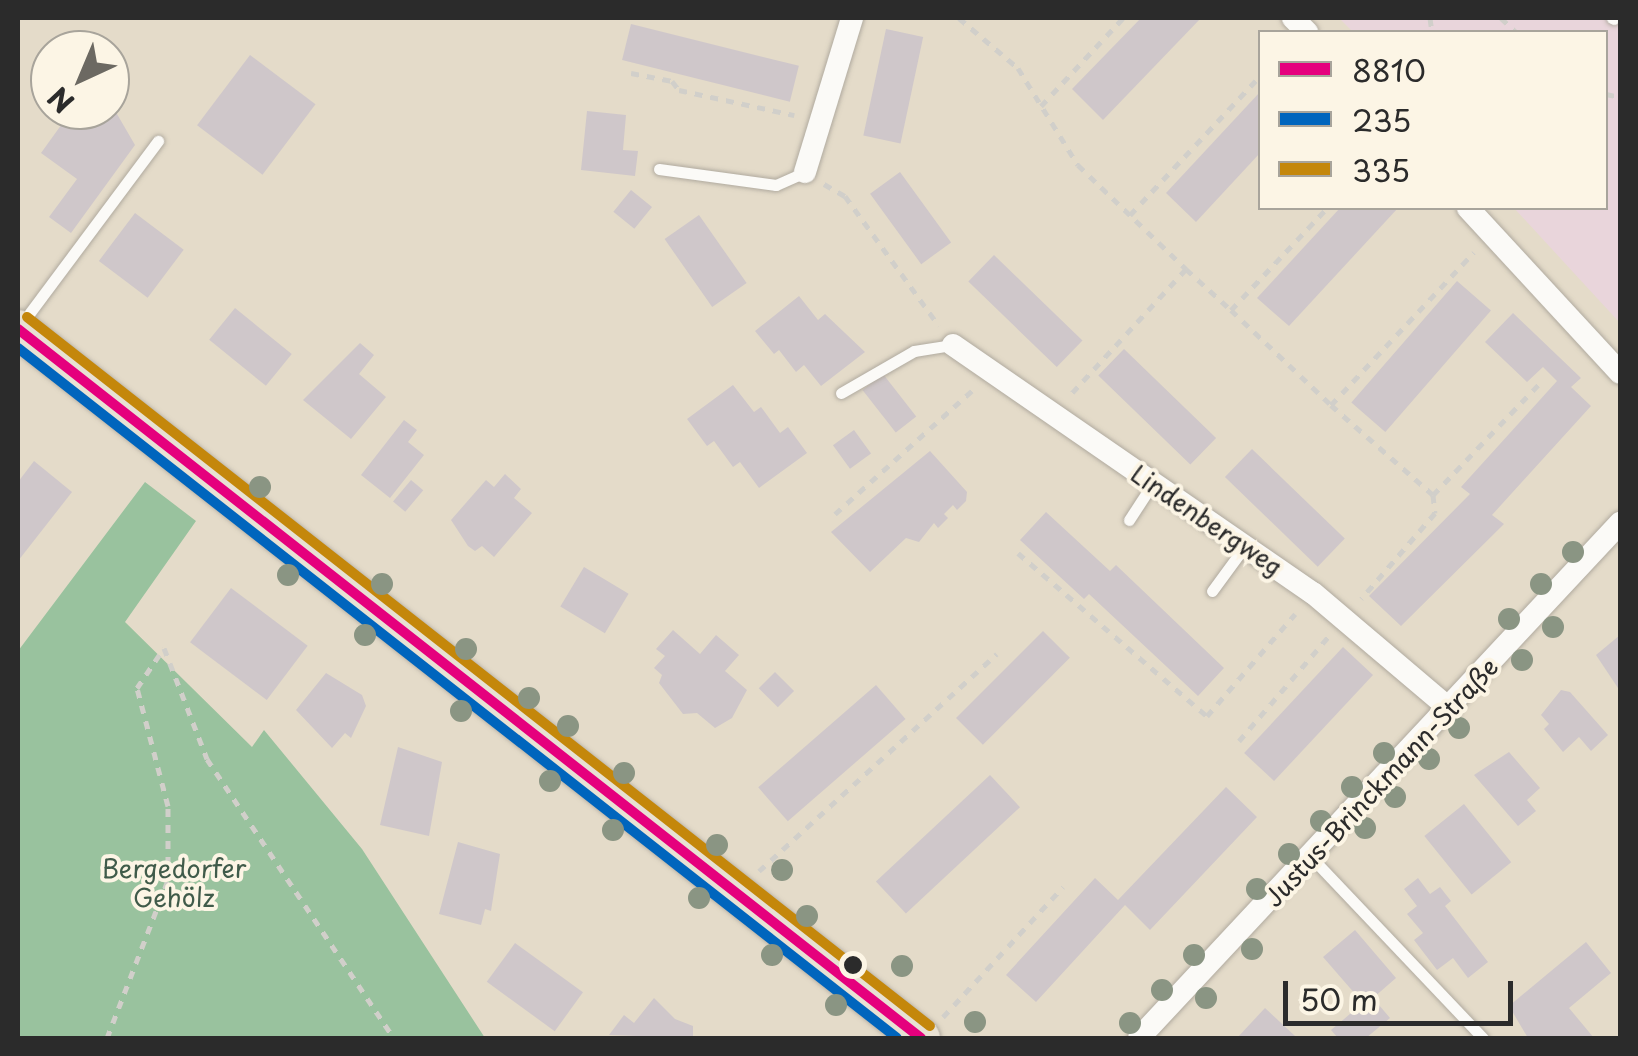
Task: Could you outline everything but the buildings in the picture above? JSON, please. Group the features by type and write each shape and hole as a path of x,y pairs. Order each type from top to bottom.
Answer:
{"main road":[{"path":"18,329 735,893 929,1032"}],"street":[{"path":"805,172 852,18"},
{"path":"1470,210 1620,374"},
{"name":"Lindenbergweg","path":"953,345 1313,593 1450,709"},
{"name":"Justus-Brinckmann-Straße","path":"1139,1038 1620,524"}],"lane":[{"path":"18,329 158,141"},
{"path":"659,169 776,185 805,172"},
{"path":"841,393 914,351 953,345"},
{"path":"1129,520 1153,483"},
{"path":"1212,590 1245,546"},
{"path":"1311,856 1483,1038"}],"path":[{"path":"959,18 1018,68 1078,164 1331,405 1433,496 1436,513 1239,740"},
{"path":"1041,106 1122,18"},
{"path":"630,73 672,81 679,90 821,120"},
{"path":"1130,215 1258,78"},
{"path":"805,172 844,196 953,345"},
{"path":"1231,310 1325,210"},
{"path":"1331,405 1491,233"},
{"path":"1052,414 1186,269"},
{"path":"835,514 992,372"},
{"path":"1433,496 1539,384"},
{"path":"1018,553 1207,716 1313,593"},
{"path":"107,1038 168,880 168,806 137,688 164,648 207,759 394,1038"},
{"path":"735,893 997,654"},
{"path":"929,1032 1063,887"}],"shaded area":[{"path":"1339,18 1620,18 1620,323 1516,210 1608,210 1608,30 1351,30"}],"green space":[{"name":"Bergedorfer Gehölz","path":"145,482 196,521 125,622 252,747 264,730 362,849 485,1038 18,1038 18,651"}],"transit line":[{"name":"335","path":"27,317 930,1026"},
{"name":"8810","path":"18,329 921,1038"},
{"name":"235","path":"18,348 897,1038"}]}
